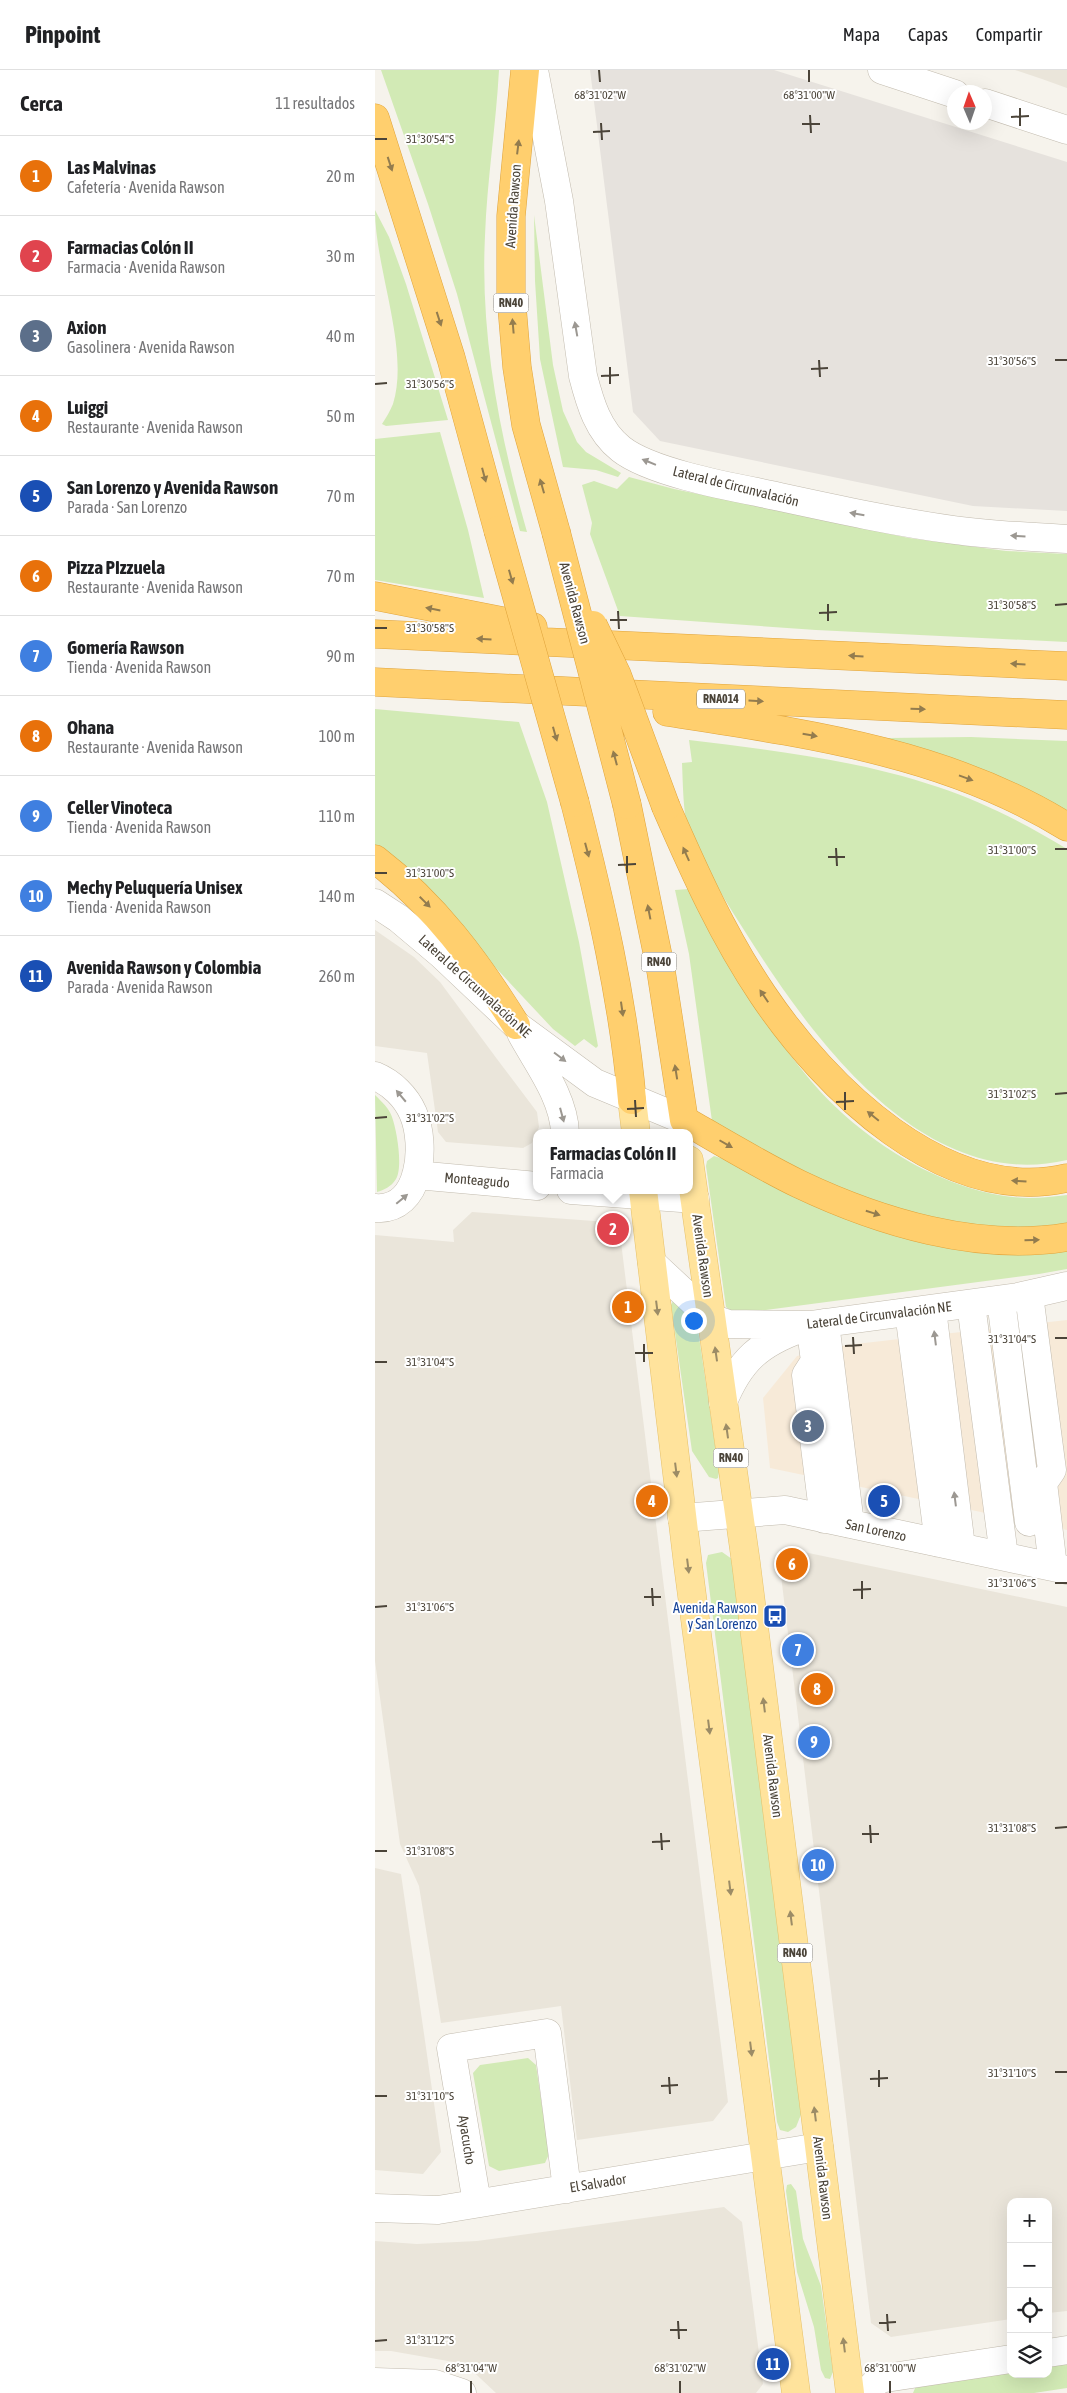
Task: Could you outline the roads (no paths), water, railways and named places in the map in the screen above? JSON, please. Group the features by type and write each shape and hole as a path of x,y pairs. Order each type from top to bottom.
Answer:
{"highway":[{"name":"Avenida Rawson","path":"525,70 511,216 511,295 517,367 525,416 627,805 661,971 685,1126"},
{"path":"375,118 451,358 575,803 600,899 620,999 632,1100"},
{"path":"563,560 617,676 665,807 699,882 741,961 789,1032 839,1087 899,1136 944,1162 987,1176 1011,1180 1035,1182 1067,1178"},
{"path":"375,596 574,633 688,648"},
{"path":"375,634 1067,666"},
{"name":"RNA014","path":"375,682 1067,715"},
{"path":"414,684 661,711 839,740 930,766 995,789 1027,803 1067,827"},
{"path":"375,859 414,891 459,940 485,975 516,1025"},
{"path":"693,1130 798,1184 871,1213 922,1228 974,1237 1009,1240 1067,1237"}],"main road":[{"path":"632,1100 636,1129"},
{"name":"Avenida Rawson","path":"693,1186 739,1514 850,2393"},
{"path":"643,1194 682,1518 796,2393"}],"street":[{"name":"Lateral de Circunvalación","path":"533,70 559,201 583,376 590,403 599,422 612,441 636,458 711,483 852,513 954,530 1067,539"},
{"path":"882,70 944,84"},
{"path":"992,105 1067,130"},
{"name":"Lateral de Circunvalación NE","path":"375,903 398,918 435,949 516,1025 595,1084 685,1126"},
{"path":"516,1025 558,1102 564,1117 565,1129"},
{"path":"375,1076 394,1087 405,1099 413,1114 418,1130 419,1147 414,1184 403,1199 387,1208 375,1208"},
{"path":"504,1182 533,1170"},
{"name":"Monteagudo","path":"416,1175 533,1186"},
{"path":"652,1194 695,1199"},
{"name":"Lateral de Circunvalación NE","path":"652,1263 711,1318 728,1324 817,1324 1001,1300 1067,1286"},
{"path":"1029,1295 1052,1470 1043,1483 1051,1567"},
{"path":"1001,1300 1051,1567"},
{"path":"971,1304 1004,1556"},
{"path":"911,1312 941,1543"},
{"path":"911,1312 941,1543"},
{"path":"723,1402 732,1381 757,1351 776,1337 817,1324"},
{"path":"817,1324 815,1362 806,1376 824,1519"},
{"path":"817,1324 850,1524"},
{"name":"San Lorenzo","path":"682,1518 785,1510 1051,1567"},
{"name":"Ayacucho","path":"477,2203 451,2048 547,2033 567,2189"},
{"name":"El Salvador","path":"375,2208 438,2210 819,2147"},
{"path":"1052,2352 1067,2350"},
{"path":"866,2393 879,2379 1007,2360"},
{"path":"375,2382 435,2384 462,2393"}],"place":[{"name":"Farmacias Colón II","path":"613,1229"},
{"name":"Las Malvinas","path":"628,1307"},
{"name":"Axion","path":"808,1426"},
{"name":"Luiggi","path":"652,1501"},
{"name":"San Lorenzo y Avenida Rawson","path":"884,1501"},
{"name":"Pizza PIzzuela","path":"792,1564"},
{"name":"Avenida Rawson y San Lorenzo","path":"775,1616"},
{"name":"Gomería Rawson","path":"798,1650"},
{"name":"Ohana","path":"817,1689"},
{"name":"Celler Vinoteca","path":"814,1742"},
{"name":"Mechy Peluquería Unisex","path":"818,1865"},
{"name":"Avenida Rawson y Colombia","path":"773,2364"}]}
